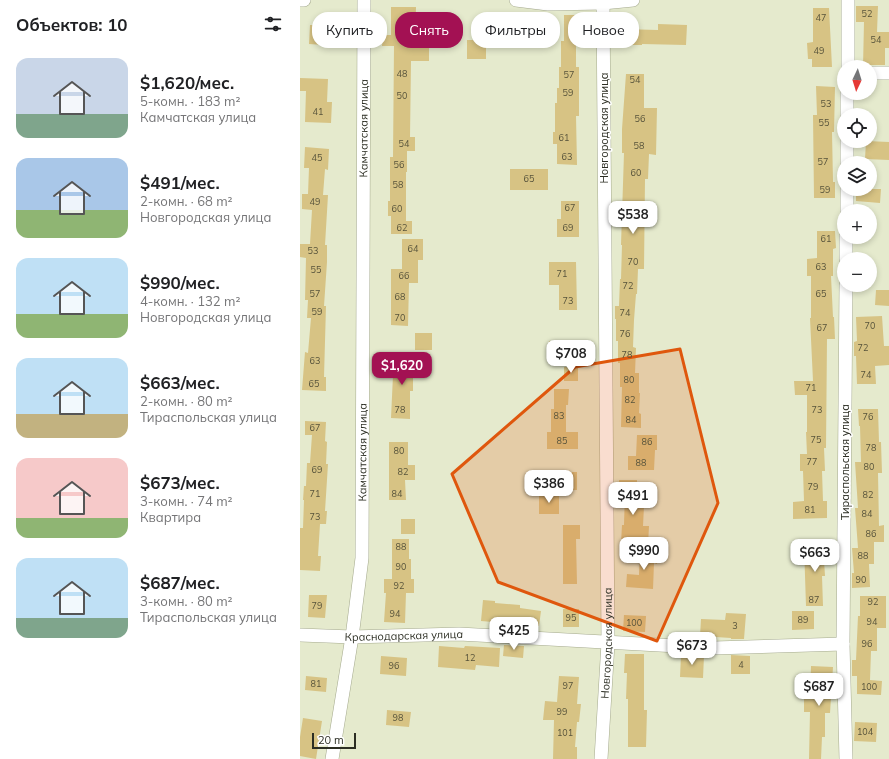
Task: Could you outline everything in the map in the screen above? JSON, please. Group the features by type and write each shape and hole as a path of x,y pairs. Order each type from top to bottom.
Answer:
{"street":[{"name":"Камчатская улица","path":"332,759 352,637 362,558 364,0"},
{"path":"516,0 548,4 633,0"},
{"path":"848,0 848,60"},
{"name":"Новгородская улица","path":"601,759 608,643 603,2"},
{"path":"877,73 889,73"},
{"name":"Тираспольская улица","path":"846,292 843,644 846,759"},
{"name":"Краснодарская улица","path":"300,635 352,637 459,634 714,648 843,644"}],"highlighted area":[{"path":"680,349 718,503 657,641 498,582 452,474 575,367"}],"building":[{"path":"856,6 878,6 877,32 889,32 889,48 885,48 885,65 877,65 877,60 863,60 864,22 856,22"},
{"path":"391,7 416,7 416,12 395,12 395,48 429,48 429,61 411,61 410,137 415,137 415,151 407,151 406,221 412,221 412,234 391,234 391,216 388,216 388,201 390,201 390,157 393,157 394,46 387,46 387,35 391,35"},
{"path":"813,8 829,8 832,67 812,67 812,59 808,59 807,43 813,42"},
{"path":"564,15 568,15 568,48 576,48 576,67 579,67 579,116 576,116 577,165 557,164 557,144 553,144 553,132 555,132 555,103 557,103 557,88 559,88 559,67 561,67 561,41 564,41"},
{"path":"658,24 687,25 686,45 639,45 639,29 658,30"},
{"path":"310,25 312,25 312,44 309,44"},
{"path":"467,40 471,40 471,48 486,48 486,59 467,59"},
{"path":"626,74 644,74 644,108 657,108 656,155 649,154 648,179 645,179 644,269 638,269 634,320 633,347 636,348 635,373 639,373 639,413 641,414 641,428 621,427 622,387 620,387 620,363 618,363 618,341 616,341 615,319 615,306 619,306 621,279 624,153 622,153 622,129"},
{"path":"300,78 328,79 327,102 332,102 331,123 305,122 306,91 300,91"},
{"path":"816,86 835,87 834,132 832,132 833,182 835,182 835,198 814,198 813,115 817,115"},
{"path":"877,141 889,142 889,160 877,160 877,156 865,156 866,148 877,148"},
{"path":"305,147 329,149 328,170 325,169 323,195 328,195 325,245 327,245 327,262 324,306 326,306 324,377 326,377 326,391 302,390 305,352 308,353 311,318 307,318 308,300 305,300 306,258 300,257 300,244 310,244 312,210 302,209 302,194 308,194 309,168 304,168"},
{"path":"510,169 548,169 548,190 510,190"},
{"path":"877,189 881,189 880,203 856,201 856,196 877,196"},
{"path":"561,201 579,201 579,237 557,237 557,219 561,219"},
{"path":"817,231 835,231 836,248 833,249 833,276 831,276 835,339 827,339 826,448 824,448 825,471 822,471 823,501 827,501 827,518 793,519 793,502 804,501 803,471 800,471 800,454 807,454 807,395 795,395 794,381 813,381 810,318 811,276 807,276 807,259 817,258"},
{"path":"402,239 423,239 423,260 418,260 418,283 409,283 408,326 391,325 391,269 402,269"},
{"path":"549,262 576,262 577,310 559,310 559,285 549,285"},
{"path":"877,290 889,290 889,306 875,305"},
{"path":"882,316 884,346 889,346 889,365 875,366 876,384 857,384 856,356 854,356 854,342 857,341 856,317"},
{"path":"415,333 432,333 432,350 415,350"},
{"path":"549,341 561,341 561,358 548,358"},
{"path":"394,354 412,354 411,376 413,376 413,391 410,391 410,419 391,418"},
{"path":"564,367 578,367 578,381 564,381"},
{"path":"554,389 569,389 568,405 566,405 566,432 578,432 578,449 547,449 547,432 551,432 551,409 554,409"},
{"path":"858,409 878,409 882,473 878,473 879,526 884,525 884,542 874,542 874,564 869,564 870,587 852,588 852,573 854,573 852,548 858,548 855,508 858,508 855,462 861,462"},
{"path":"305,421 326,422 326,464 328,464 325,511 327,511 326,524 320,524 318,556 321,556 320,571 300,570 300,528 303,528 304,486 306,486 307,463 310,463 312,435 305,435"},
{"path":"637,435 657,435 657,450 655,450 654,470 628,470 628,456 636,456"},
{"path":"389,442 408,442 408,465 415,465 415,480 405,480 406,500 389,500"},
{"path":"553,472 577,472 577,490 553,490"},
{"path":"619,480 637,480 637,506 644,506 643,526 649,526 648,545 621,543 622,525 624,525 625,492 619,492"},
{"path":"539,494 559,494 559,514 539,514"},
{"path":"401,519 415,519 415,534 401,534"},
{"path":"563,525 580,525 580,539 576,539 577,584 563,584"},
{"path":"392,539 409,539 409,559 411,559 411,579 414,579 414,593 406,593 405,623 384,622 386,593 384,593 384,579 392,579"},
{"path":"826,544 827,560 824,560 825,576 822,576 823,606 806,606 804,545"},
{"path":"640,550 658,551 657,564 654,563 653,589 626,587 627,574 639,575"},
{"path":"309,595 327,595 325,618 308,617"},
{"path":"860,596 886,596 886,628 877,628 877,651 871,651 870,680 882,681 881,695 857,694 857,676 852,676 852,660 856,660 858,616 860,616"},
{"path":"483,600 495,601 495,603 520,605 520,608 541,611 539,626 481,621"},
{"path":"563,609 579,609 579,627 563,627"},
{"path":"792,611 814,611 814,629 792,630"},
{"path":"726,613 746,614 744,639 700,636 701,619 725,620"},
{"path":"624,615 646,616 645,632 623,631"},
{"path":"504,645 524,646 523,658 503,656"},
{"path":"439,646 500,648 499,667 476,665 475,670 438,667"},
{"path":"625,654 644,654 644,710 647,710 646,747 628,747 628,699 626,699 627,673 624,673"},
{"path":"681,655 704,656 703,678 680,677"},
{"path":"731,655 750,656 750,674 731,674"},
{"path":"381,656 407,658 406,676 380,674"},
{"path":"811,666 833,667 830,713 825,713 825,737 822,737 821,759 809,759 810,712 804,712 804,696 810,697"},
{"path":"306,676 327,678 326,692 305,690"},
{"path":"559,676 579,677 577,704 581,704 579,722 577,722 575,747 577,747 577,759 553,759 554,720 543,720 545,701 557,702"},
{"path":"387,710 411,712 409,727 386,725"},
{"path":"303,718 322,721 316,759 300,756 300,737"},
{"path":"855,722 877,723 876,742 854,741"}]}
